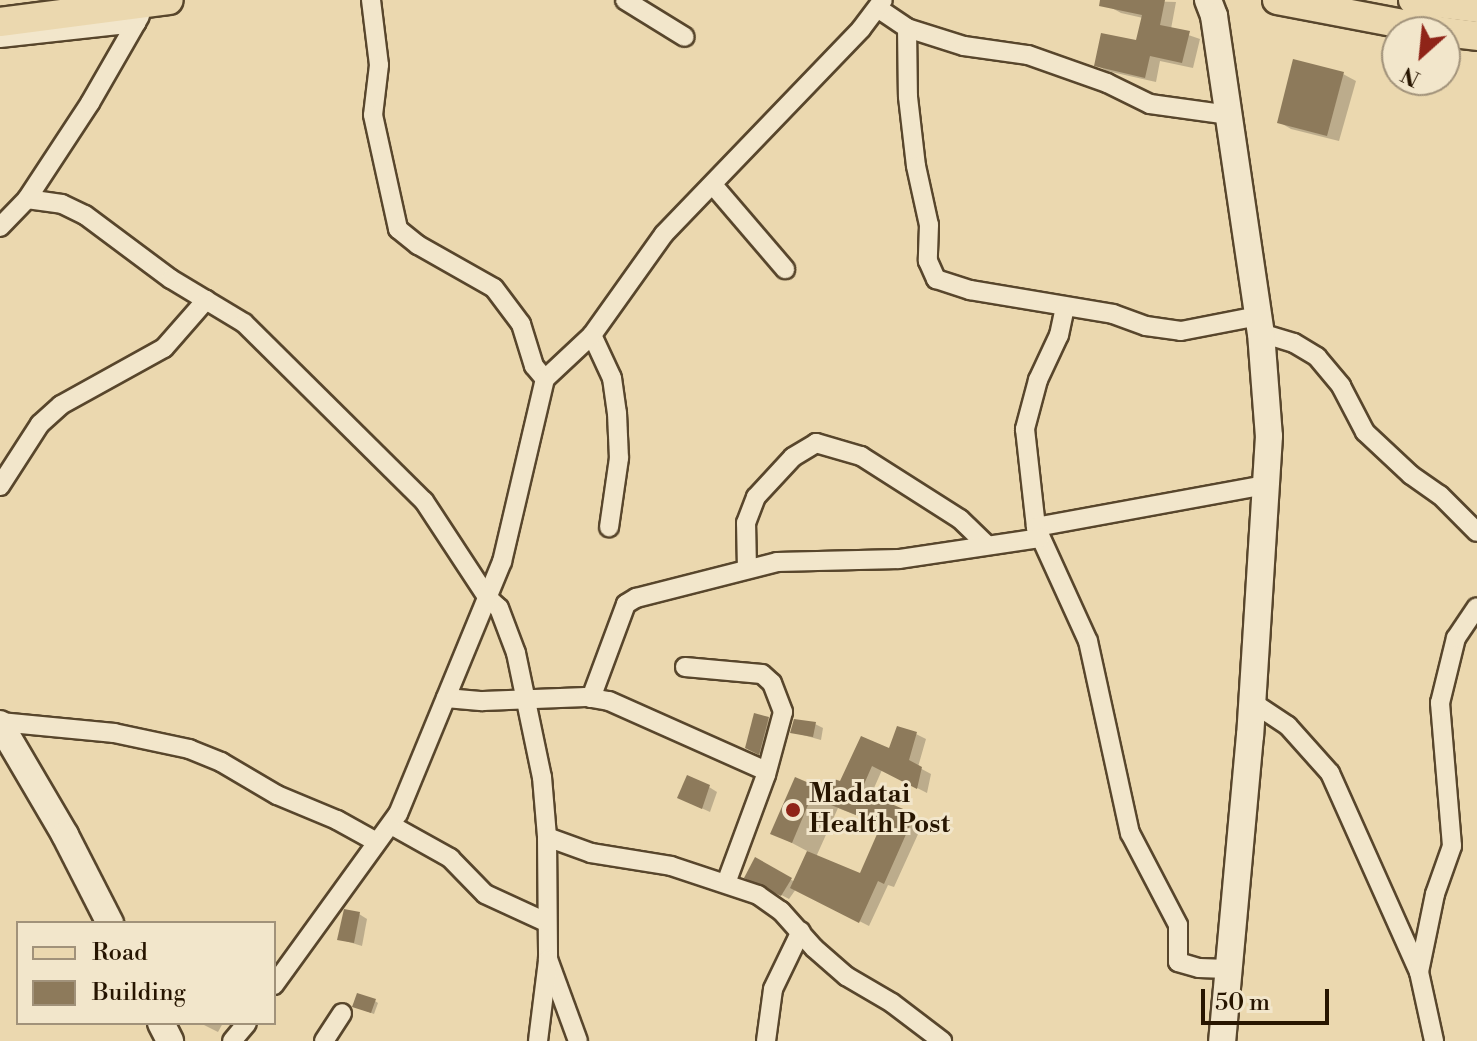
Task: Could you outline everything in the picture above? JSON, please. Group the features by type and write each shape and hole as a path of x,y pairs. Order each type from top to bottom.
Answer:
{"main road":[{"path":"1277,0 1381,20"},
{"path":"1413,0 1477,8"},
{"path":"1214,5 1259,324 1269,436 1252,702 1222,1041"},
{"path":"0,22 75,13 151,9"},
{"path":"0,723 65,835 109,921"}],"street":[{"path":"371,0 379,65 373,115 398,229 418,245 494,288 521,324 534,366 545,379"},
{"path":"625,0 685,37"},
{"path":"276,982 375,841 391,825 505,549 545,379 592,335 664,234 881,4 907,28 964,46 1028,55 1107,83 1150,104 1229,115"},
{"path":"0,38 151,9"},
{"path":"0,227 27,199 151,9"},
{"path":"907,28 908,97 916,166 929,225 931,274 936,279 970,290 1113,314 1146,326 1181,331 1259,324 1317,357 1341,386 1365,432 1473,520"},
{"path":"713,185 785,269"},
{"path":"27,199 62,204 85,215 171,279 244,323 424,501 487,597 499,608 516,653 542,777 547,837 548,959 538,1041"},
{"path":"0,486 40,424 61,405 164,348 206,300"},
{"path":"1065,307 1059,335 1038,380 1025,429 1038,532 1067,587 1088,641 1130,833 1178,925 1178,962 1199,968 1228,969"},
{"path":"592,335 612,378 617,413 619,458 609,527"},
{"path":"747,569 746,523 756,497 793,457 816,443 861,456 960,519 987,545"},
{"path":"591,698 630,601 777,562 899,559 987,545 1265,485"},
{"path":"1419,972 1435,894 1452,846 1440,703 1456,638 1477,607"},
{"path":"685,667 762,674 772,683 783,712 766,771 726,883"},
{"path":"446,698 591,698 638,713 766,771"},
{"path":"1252,702 1288,726 1330,773 1419,972 1434,1041"},
{"path":"0,723 114,733 189,749 221,762 277,795 337,820 375,841"},
{"path":"391,825 450,858 485,894 546,922"},
{"path":"547,837 591,853 671,866 758,895 781,911 846,976 892,1003 942,1041"},
{"path":"766,1041 773,989 801,931"},
{"path":"548,959 578,1041"},
{"path":"324,1041 342,1013"},
{"path":"232,1041 245,1025"}],"building":[{"path":"1100,0 1165,0 1160,25 1190,31 1182,63 1150,56 1145,78 1094,66 1101,33 1136,40 1142,15 1099,6"},
{"path":"1293,59 1344,72 1327,136 1277,123"},
{"path":"754,713 769,717 759,755 745,748"},
{"path":"794,719 816,722 813,737 790,733"},
{"path":"897,726 917,732 909,760 922,767 917,789 872,766 861,791 915,814 884,884 878,881 859,923 790,888 807,851 860,873 881,825 826,803 834,779 840,781 861,736 889,748"},
{"path":"687,775 710,785 702,809 677,798"},
{"name":"Madatai Health Post","path":"795,777 816,786 792,843 770,834"},
{"path":"755,857 792,878 781,896 744,878"},
{"path":"344,909 360,912 354,943 337,940"},
{"path":"357,993 376,999 371,1013 352,1007"}],"place":[{"name":"Madatai Health Post","path":"793,810"}]}
